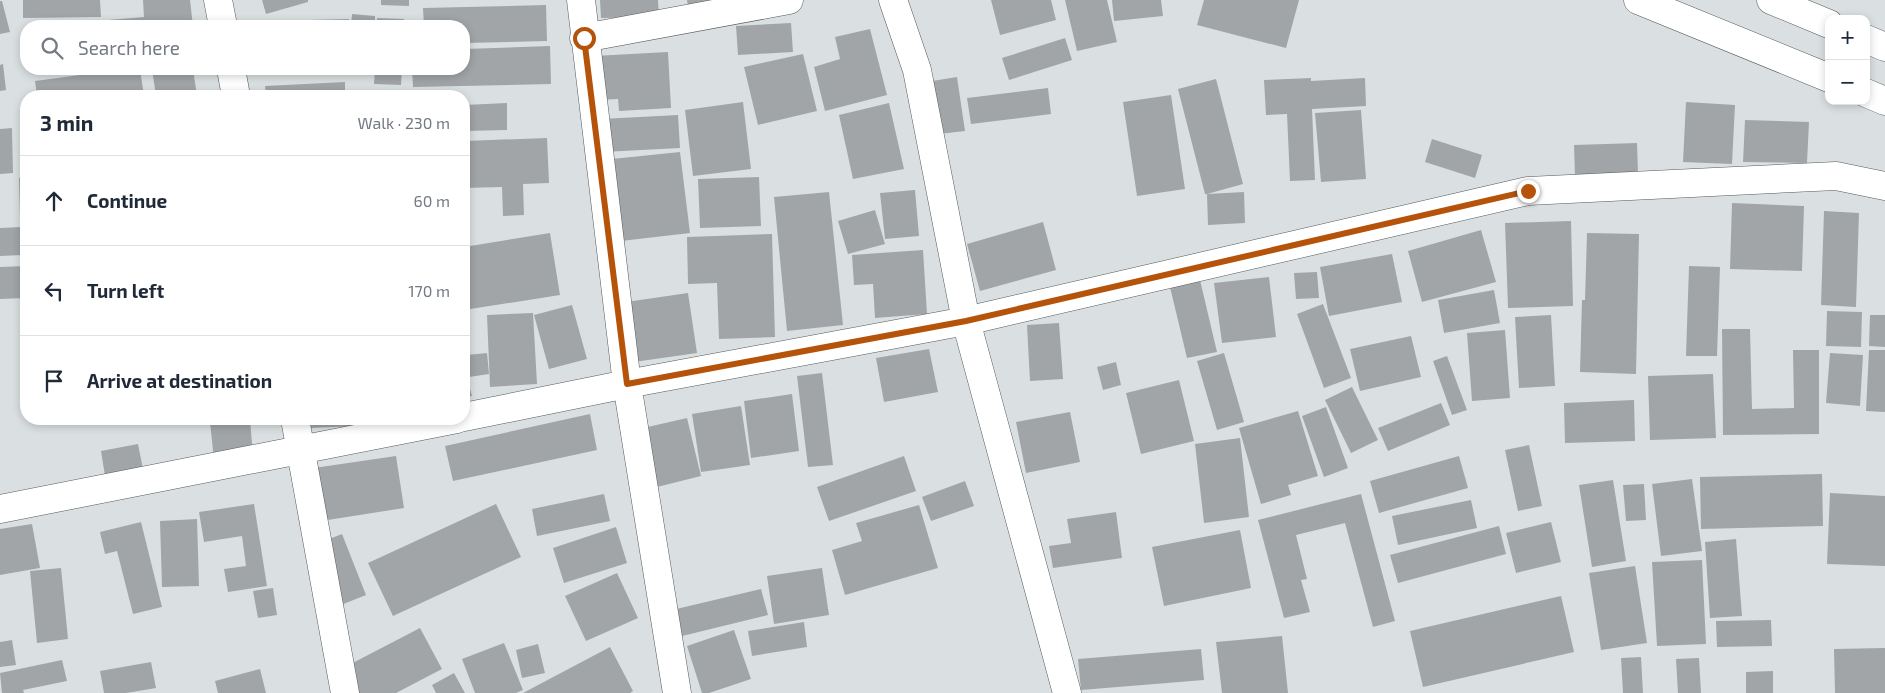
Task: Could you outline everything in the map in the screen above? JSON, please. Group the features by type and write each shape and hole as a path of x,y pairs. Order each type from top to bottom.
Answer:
{"street":[{"path":"218,0 222,20"},
{"path":"581,0 584,38 627,384 677,693"},
{"path":"584,38 789,0"},
{"path":"893,0 917,70 966,321 1067,693"},
{"path":"1638,0 1825,76"},
{"path":"1771,0 1825,22"},
{"path":"1870,41 1885,47"},
{"path":"232,75 235,90"},
{"path":"1870,95 1885,101"},
{"path":"470,416 627,384 966,321 1528,191 1836,176 1885,186"},
{"path":"296,425 344,693"},
{"path":"0,509 427,425"}],"building":[{"path":"23,0 100,0 101,17 23,18"},
{"path":"143,0 190,0 192,20 108,20 144,17"},
{"path":"262,0 308,0 308,2 266,14"},
{"path":"381,0 409,0 409,6 381,5"},
{"path":"600,0 658,0 659,17 601,18"},
{"path":"687,0 719,0 688,7"},
{"path":"991,0 1051,0 1056,20 1000,35"},
{"path":"1065,0 1107,0 1117,42 1077,51"},
{"path":"1112,0 1161,0 1163,16 1114,21"},
{"path":"1204,0 1299,0 1286,48 1197,25"},
{"path":"0,1 2,1 10,32 0,34"},
{"path":"546,5 547,41 470,43 470,20 424,20 423,8"},
{"path":"352,14 375,16 375,20 352,20"},
{"path":"377,18 404,19 404,20 377,20"},
{"path":"349,19 349,20 308,20"},
{"path":"791,23 793,52 738,55 736,26"},
{"path":"870,29 887,95 825,111 814,67 840,59 835,37"},
{"path":"1065,38 1072,60 1009,80 1002,58"},
{"path":"550,46 551,84 413,87 412,75 470,75 470,49"},
{"path":"668,52 671,108 619,111 618,99 596,100 594,56"},
{"path":"803,54 817,111 758,125 744,67"},
{"path":"3,64 6,90 0,91 0,65"},
{"path":"80,75 141,75 143,90 36,90 35,81"},
{"path":"153,75 194,75 196,90 155,90"},
{"path":"375,75 402,75 401,85 374,84"},
{"path":"957,77 965,131 939,134 932,81"},
{"path":"1311,78 1311,81 1365,78 1366,106 1312,109 1315,180 1290,181 1287,114 1266,115 1264,80"},
{"path":"1216,79 1243,184 1205,194 1178,89"},
{"path":"345,82 345,90 265,90 265,86"},
{"path":"1048,88 1051,114 971,124 967,98"},
{"path":"1171,95 1185,189 1137,196 1123,102"},
{"path":"743,102 751,169 693,176 685,110"},
{"path":"1686,102 1735,105 1732,164 1683,162"},
{"path":"507,103 507,130 470,131 470,105"},
{"path":"889,103 904,169 853,179 839,115"},
{"path":"1361,110 1366,179 1321,182 1315,113"},
{"path":"678,115 680,148 603,152 601,119"},
{"path":"1745,120 1809,122 1807,163 1743,162"},
{"path":"12,128 13,173 0,174 0,129"},
{"path":"547,138 549,183 523,184 524,215 503,216 502,187 470,188 470,141"},
{"path":"1432,139 1482,155 1475,178 1425,162"},
{"path":"1637,143 1638,173 1575,176 1574,145"},
{"path":"680,152 690,233 621,241 612,159"},
{"path":"759,177 761,226 700,228 698,179"},
{"path":"19,178 20,178 20,217"},
{"path":"915,190 919,236 885,239 880,193"},
{"path":"829,192 843,325 787,331 774,197"},
{"path":"1244,192 1245,223 1208,225 1207,194"},
{"path":"1732,203 1804,206 1802,271 1730,269"},
{"path":"875,210 885,244 848,254 838,221"},
{"path":"1824,211 1859,213 1856,307 1821,305"},
{"path":"1571,221 1573,306 1508,308 1505,223"},
{"path":"1043,222 1056,270 980,291 967,244"},
{"path":"20,227 20,255 0,256 0,228"},
{"path":"1481,230 1496,282 1422,302 1408,251"},
{"path":"550,233 560,295 470,309 470,246"},
{"path":"1587,233 1639,234 1636,374 1580,372 1582,300 1585,300"},
{"path":"772,234 775,337 719,339 717,283 688,284 687,237"},
{"path":"923,250 927,314 875,318 873,284 854,285 852,255"},
{"path":"1392,254 1402,302 1329,316 1320,267"},
{"path":"20,266 20,298 0,299 0,267"},
{"path":"1689,266 1720,267 1717,356 1686,356"},
{"path":"1317,272 1319,298 1296,299 1294,273"},
{"path":"1269,277 1276,337 1222,343 1214,283"},
{"path":"1200,280 1217,352 1187,358 1170,287"},
{"path":"1494,290 1500,323 1444,333 1438,300"},
{"path":"688,293 697,353 634,362 626,302"},
{"path":"1323,304 1351,378 1324,388 1297,314"},
{"path":"572,305 587,359 549,369 534,315"},
{"path":"1827,311 1862,312 1861,347 1826,346"},
{"path":"533,313 537,384 490,387 487,315"},
{"path":"1551,315 1555,386 1519,388 1515,317"},
{"path":"1870,315 1885,315 1885,347 1869,346"},
{"path":"1059,323 1063,379 1030,381 1027,325"},
{"path":"1722,329 1750,329 1752,409 1794,408 1793,350 1819,350 1819,434 1723,435"},
{"path":"1505,330 1510,398 1472,401 1467,333"},
{"path":"1411,336 1421,377 1360,391 1350,349"},
{"path":"929,349 938,392 884,402 876,358"},
{"path":"1869,350 1885,350 1885,412 1866,411"},
{"path":"487,353 489,374 470,377 470,355"},
{"path":"1224,353 1244,422 1217,430 1197,361"},
{"path":"1830,353 1863,355 1860,406 1826,403"},
{"path":"1447,356 1467,410 1452,415 1433,361"},
{"path":"1116,362 1121,385 1103,390 1097,367"},
{"path":"822,373 833,465 808,467 797,376"},
{"path":"1713,374 1716,438 1650,440 1648,376"},
{"path":"1179,380 1194,441 1141,454 1126,393"},
{"path":"1352,387 1378,440 1351,453 1325,400"},
{"path":"792,394 799,451 751,458 744,401"},
{"path":"1634,400 1635,441 1565,443 1564,403"},
{"path":"1441,403 1450,425 1388,451 1378,428"},
{"path":"741,406 750,465 701,472 692,414"},
{"path":"1326,407 1348,468 1324,477 1302,416"},
{"path":"1298,411 1318,476 1288,485 1291,495 1261,504 1239,428"},
{"path":"1070,412 1080,462 1026,473 1016,422"},
{"path":"590,414 597,450 453,481 445,446"},
{"path":"687,418 701,476 653,488 639,429"},
{"path":"210,425 250,425 253,456 214,460"},
{"path":"309,425 383,425 309,428"},
{"path":"1240,438 1249,517 1204,523 1195,444"},
{"path":"138,444 143,469 105,476 101,451"},
{"path":"1529,445 1542,506 1518,511 1505,450"},
{"path":"396,456 404,508 315,522 307,469"},
{"path":"904,456 916,491 829,521 817,487"},
{"path":"1459,456 1468,488 1379,513 1370,481"},
{"path":"1822,474 1823,526 1701,529 1700,477"},
{"path":"1692,479 1702,551 1661,556 1652,484"},
{"path":"1613,480 1626,561 1592,567 1579,485"},
{"path":"965,481 974,506 931,521 922,497"},
{"path":"1644,484 1646,520 1626,521 1623,485"},
{"path":"1830,493 1885,496 1885,566 1827,564"},
{"path":"604,494 610,521 537,536 532,509"},
{"path":"1361,494 1395,621 1373,627 1345,523 1296,535 1307,579 1301,580 1310,612 1284,618 1258,520"},
{"path":"1471,500 1477,528 1398,545 1392,516"},
{"path":"254,504 267,586 228,592 224,569 246,566 242,536 204,542 199,512"},
{"path":"496,504 521,557 393,616 368,563"},
{"path":"919,505 938,568 845,595 832,550 862,541 856,523"},
{"path":"1116,512 1122,558 1053,568 1049,546 1071,543 1067,519"},
{"path":"197,519 199,586 162,587 160,521"},
{"path":"141,522 162,607 133,614 117,551 105,554 100,532"},
{"path":"1551,522 1561,562 1516,573 1506,533"},
{"path":"32,524 40,568 0,575 0,529"},
{"path":"1499,526 1506,554 1398,583 1390,555"},
{"path":"616,527 627,563 564,583 553,548"},
{"path":"1240,530 1251,588 1164,606 1152,547"},
{"path":"342,534 366,595 331,609 306,548"},
{"path":"1736,539 1742,616 1710,618 1705,542"},
{"path":"1702,560 1706,644 1657,646 1652,562"},
{"path":"1635,566 1647,643 1601,650 1589,573"},
{"path":"61,568 68,639 37,643 30,571"},
{"path":"822,568 829,615 774,624 767,576"},
{"path":"617,573 638,618 586,641 565,596"},
{"path":"273,588 277,615 258,618 253,591"},
{"path":"761,589 768,615 678,637 672,610"},
{"path":"1561,596 1574,652 1423,687 1410,631"},
{"path":"1771,620 1772,646 1717,647 1716,621"},
{"path":"804,622 807,647 752,656 748,631"},
{"path":"420,628 442,669 396,693 356,693 343,668"},
{"path":"734,630 751,679 709,693 702,693 687,646"},
{"path":"1282,636 1288,693 1222,693 1216,642"},
{"path":"12,640 16,665 0,667 0,642"},
{"path":"504,643 523,690 516,693 475,693 462,659"},
{"path":"538,644 545,673 522,678 516,650"},
{"path":"610,647 633,691 630,693 523,693"},
{"path":"1885,648 1885,693 1835,693 1834,649"},
{"path":"1201,649 1204,680 1081,690 1078,659"},
{"path":"1641,657 1643,693 1623,693 1621,658"},
{"path":"1699,658 1701,693 1678,693 1676,659"},
{"path":"62,660 67,681 23,690 24,693 2,693 0,673"},
{"path":"151,662 156,688 126,693 104,693 100,671"},
{"path":"260,669 266,693 218,693 215,681"},
{"path":"1773,671 1773,693 1746,693 1746,672"},
{"path":"454,673 465,693 436,693 432,685"}],"route":[{"path":"584,38 627,384 966,321 1528,191"}]}
